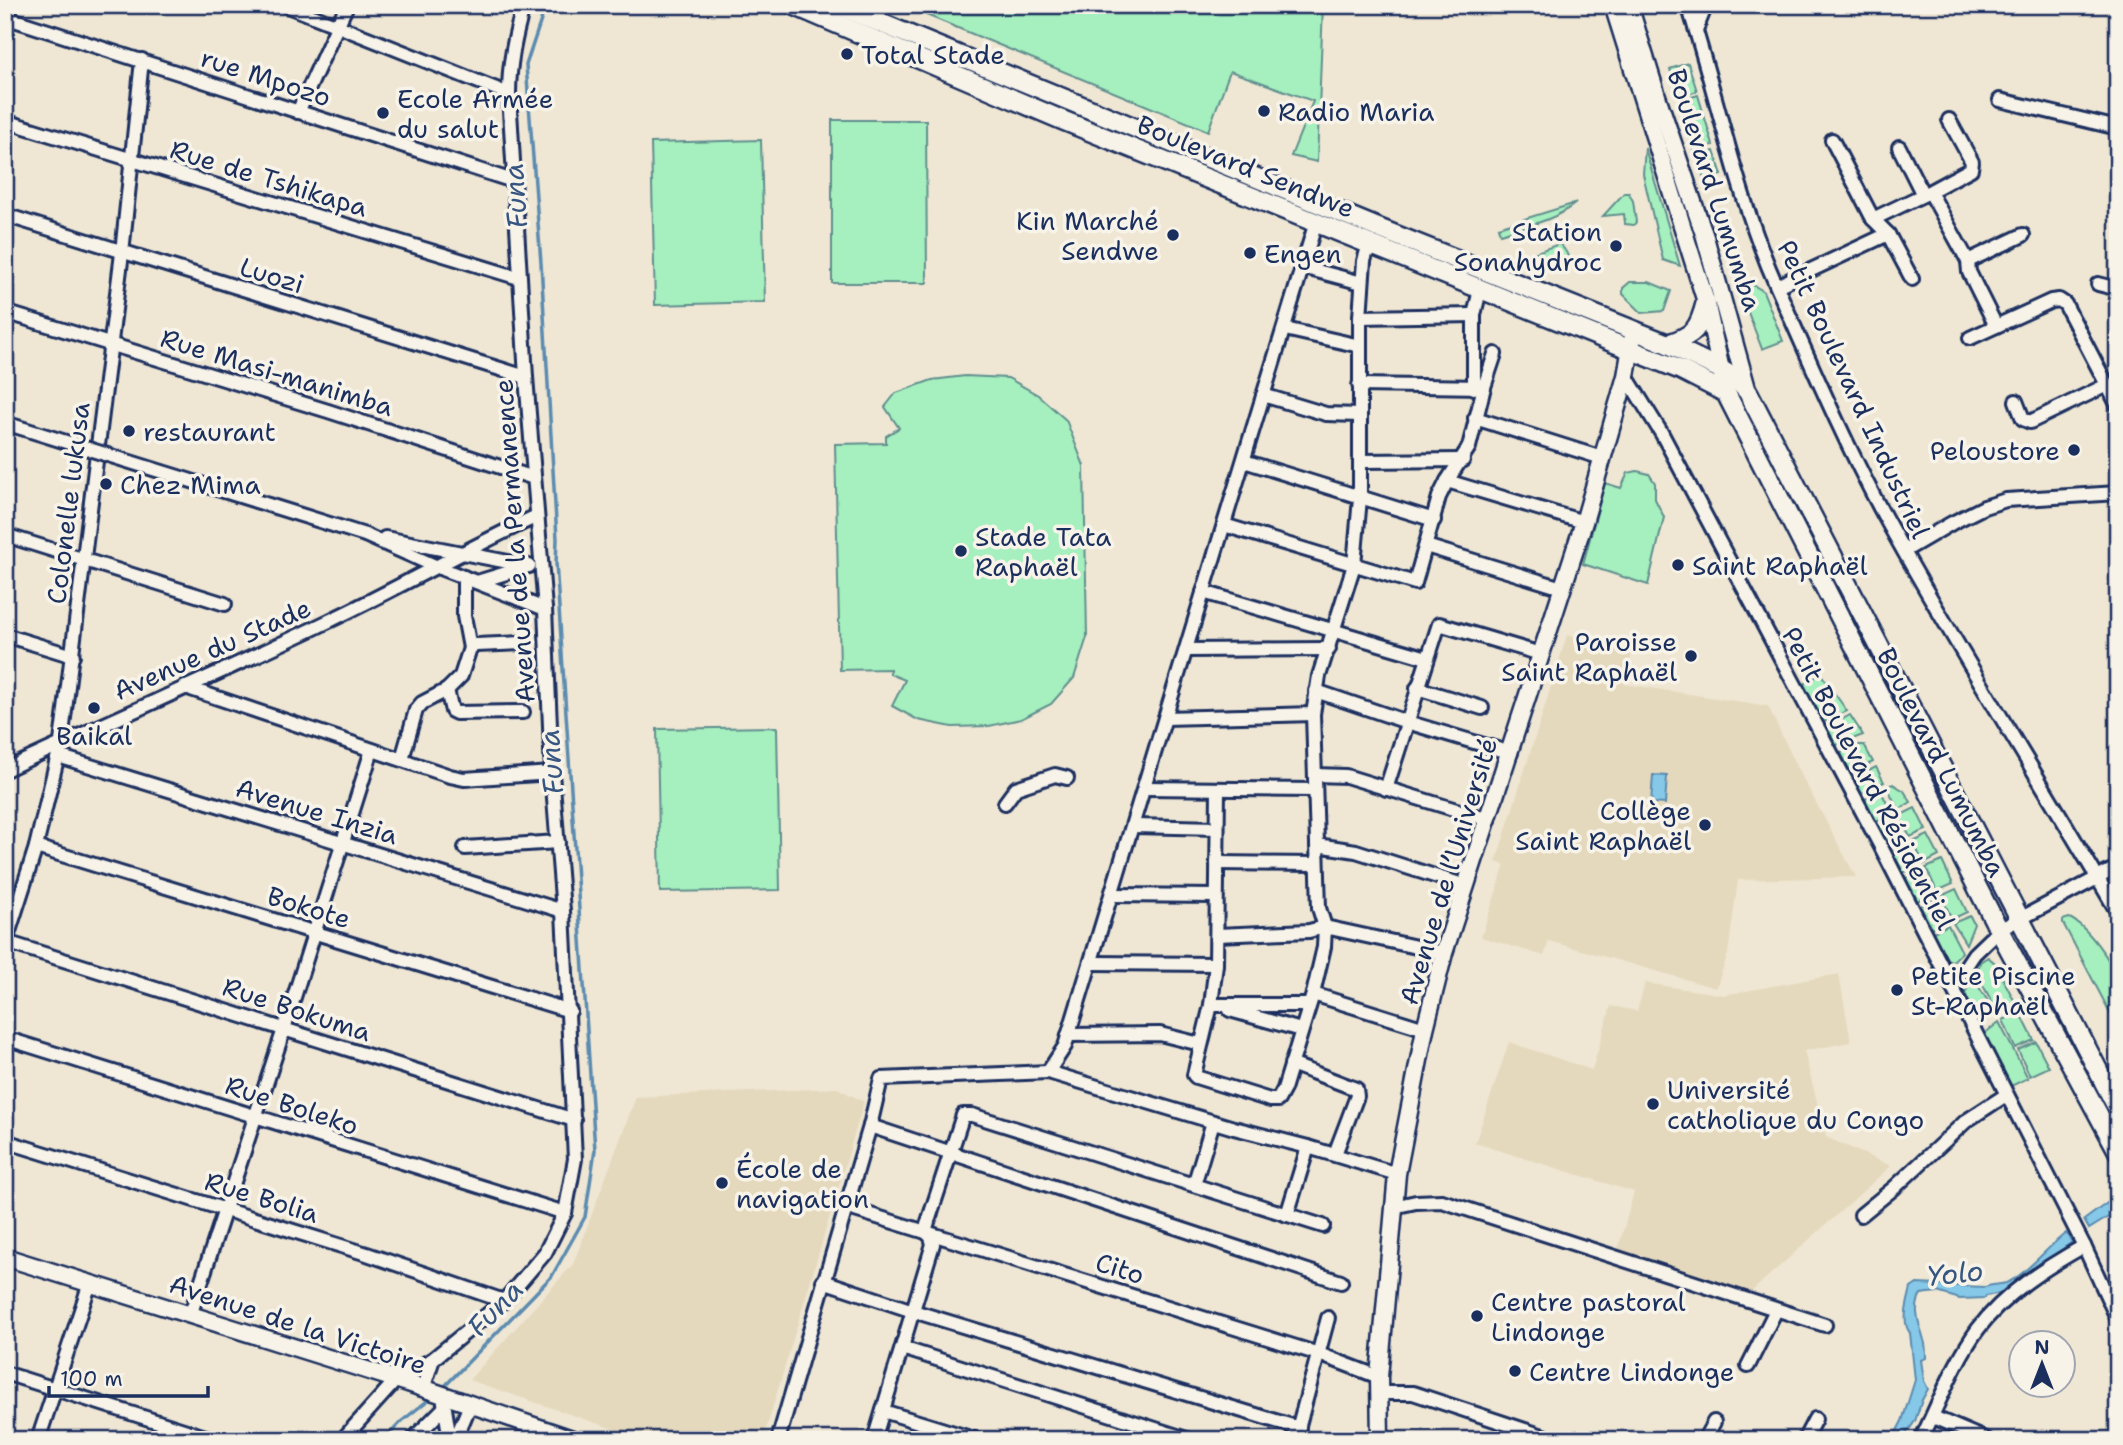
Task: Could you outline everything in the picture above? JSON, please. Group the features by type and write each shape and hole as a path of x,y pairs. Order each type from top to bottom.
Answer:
{"highway":[{"name":"Boulevard Sendwe","path":"793,5 1036,109 1681,370 1726,393"},
{"name":"Boulevard Sendwe","path":"837,5 1378,228 1668,344 1722,370"},
{"path":"1668,344 1695,331 1706,302"},
{"name":"Boulevard Lumumba","path":"1722,370 1736,379 1748,392 2118,1109"},
{"name":"Boulevard Lumumba","path":"1726,393 1999,930 2118,1151"}],"main road":[{"name":"Boulevard Lumumba","path":"1613,5 1706,302 1726,393"},
{"name":"Boulevard Lumumba","path":"1629,5 1705,237 1748,392"},
{"name":"Avenue de l’Université","path":"1380,1440 1379,1385 1393,1207 1390,1172 1444,953 1584,522 1626,376 1634,330"},
{"name":"Avenue de la Victoire","path":"5,1257 396,1380 436,1396 575,1440"}],"street":[{"path":"285,5 509,94"},
{"path":"298,112 347,5"},
{"name":"Avenue de la Permanence","path":"342,1440 396,1380 433,1359 504,1301 545,1253 565,1213 575,1159 564,911 552,773 545,609 535,565 537,516 519,278 509,94 509,65 513,39 524,5"},
{"name":"Petit Boulevard Industriel","path":"1688,5 1751,221 1777,286 1859,465 1993,707 2118,913"},
{"path":"1696,30 1706,5"},
{"name":"rue Mpozo","path":"5,17 513,181"},
{"name":"Colonelle lukusa","path":"6,943 36,847 61,742 122,253 142,60"},
{"path":"2000,100 2118,128"},
{"path":"1873,219 1970,169 1972,166 1949,120"},
{"name":"Rue de Tshikapa","path":"5,121 519,278"},
{"path":"1832,140 1873,219 1888,233 1912,279"},
{"path":"1899,147 1968,261 1969,272 1996,326"},
{"name":"Luozi","path":"5,215 526,377"},
{"path":"1048,1072 1065,1046 1316,222"},
{"path":"1777,286 1888,233"},
{"path":"1968,261 2023,235"},
{"path":"1218,790 1216,964 1212,1005 1193,1071 1196,1077 1270,1100 1280,1098 1311,1000 1324,947 1325,927 1319,908 1313,714 1316,691 1354,565 1361,461 1360,317 1364,261 1369,244"},
{"path":"1302,267 1362,283"},
{"path":"2098,284 2118,289"},
{"path":"1224,525 1415,583 1439,497 1469,447 1479,387 1474,315 1480,290"},
{"path":"1970,338 2051,301 2059,300 2065,304 2118,406"},
{"name":"Rue Masi-manimba","path":"5,312 315,407 534,478"},
{"path":"1360,317 1474,315"},
{"path":"1285,329 1360,346"},
{"path":"1479,387 1495,354"},
{"name":"Petit Boulevard Résidentiel","path":"1626,376 1662,434 1881,845 2082,1243 2118,1320"},
{"path":"1359,385 1479,387"},
{"path":"2016,401 2023,419 2030,422 2107,385"},
{"path":"1263,395 1326,414 1360,415"},
{"path":"1475,418 1602,458"},
{"path":"5,424 365,535 545,609"},
{"path":"1361,461 1463,460"},
{"path":"1244,461 1434,520"},
{"path":"1447,481 1584,522"},
{"path":"1905,551 1952,523 2006,500 2118,493"},
{"name":"Avenue du Stade","path":"6,766 327,622 461,552 537,516"},
{"path":"365,535 535,565"},
{"path":"5,536 225,604"},
{"path":"1426,546 1562,588"},
{"path":"477,582 535,565"},
{"path":"402,759 416,710 422,703 447,690 464,671 470,648 464,616 464,577"},
{"path":"1203,592 1427,658"},
{"path":"1386,789 1439,624 1541,654"},
{"path":"5,635 73,656"},
{"path":"470,648 475,645 522,643"},
{"path":"1187,650 1329,649"},
{"path":"185,687 464,779 552,773"},
{"path":"1417,688 1482,708"},
{"path":"447,690 452,711 456,713 523,712"},
{"path":"1316,691 1406,722 1511,752"},
{"path":"1165,718 1313,714"},
{"path":"190,1316 372,750"},
{"name":"Avenue Inzia","path":"58,756 564,911"},
{"path":"1005,803 1016,788 1055,775 1067,778"},
{"path":"1315,775 1346,776 1489,820"},
{"path":"1145,788 1315,790"},
{"path":"1133,826 1217,828"},
{"path":"465,848 558,842"},
{"path":"1317,845 1356,851 1466,887"},
{"name":"Bokote","path":"36,847 569,1011"},
{"path":"1217,863 1317,864"},
{"path":"1952,987 1982,945 1999,930 2118,867"},
{"path":"1112,895 1216,896"},
{"path":"1217,935 1309,931 1325,927 1444,953"},
{"name":"Rue Bokuma","path":"6,943 574,1121"},
{"path":"1091,963 1216,964"},
{"path":"1212,1005 1311,1000 1425,1029"},
{"path":"1212,1005 1301,1030"},
{"path":"1068,1035 1160,1034 1200,1044"},
{"name":"Rue Boleko","path":"5,1038 565,1213"},
{"path":"1291,1064 1356,1089 1357,1096 1335,1154"},
{"path":"783,1438 823,1281 870,1126 881,1079 1048,1072 1390,1172"},
{"path":"1861,1215 1966,1121 2006,1095"},
{"path":"874,1440 933,1244 925,1231 963,1115 968,1114 1323,1226"},
{"path":"1194,1185 1213,1122"},
{"path":"870,1126 1341,1282"},
{"name":"Rue Bolia","path":"5,1141 367,1254 504,1301"},
{"path":"1287,1215 1308,1147"},
{"path":"1393,1207 1416,1202 1441,1201 1825,1325"},
{"name":"Cito","path":"845,1207 1319,1354 1379,1385"},
{"path":"1921,1440 1965,1350 1990,1314 2020,1287 2082,1243"},
{"path":"823,1281 1297,1434 1328,1318"},
{"path":"37,1440 90,1283"},
{"path":"1748,1366 1776,1310"},
{"path":"902,1348 1190,1440"},
{"path":"433,1359 436,1396 452,1440"},
{"path":"5,1373 215,1440"},
{"path":"1379,1385 1413,1393 1555,1440"},
{"path":"412,1440 436,1396"},
{"path":"452,1440 470,1405"},
{"path":"883,1411 977,1440"},
{"path":"1933,1417 1987,1440"},
{"path":"1804,1440 1815,1419"},
{"path":"1704,1440 1714,1422"}],"shaded area":[{"name":"Collège Saint Raphaël","path":"1567,635 1632,653 1624,684 1768,706 1800,773 1856,877 1738,880 1728,954 1716,988 1549,941 1544,956 1481,937 1505,865 1496,862"},
{"name":"Université catholique du Congo","path":"1839,974 1851,1042 1804,1051 1826,1137 1891,1166 1751,1292 1618,1249 1634,1192 1475,1143 1509,1042 1592,1070 1611,1006 1637,1011 1645,983 1724,995"},
{"name":"École de navigation","path":"837,1088 864,1102 763,1440 646,1440 469,1380 573,1264 636,1097"}],"green space":[{"path":"902,5 1323,5 1317,162 1291,156 1313,101 1230,71 1208,131"},
{"path":"1688,63 1697,91 1679,97 1670,69"},
{"path":"1698,95 1713,145 1694,151 1679,101"},
{"path":"832,120 926,120 927,283 832,283"},
{"path":"761,140 765,302 655,305 651,143"},
{"path":"1645,148 1680,266 1663,260 1643,174"},
{"path":"1714,151 1722,175 1705,181 1697,157"},
{"path":"1624,193 1629,193 1633,201 1636,222 1634,225 1625,224 1624,214 1603,216"},
{"path":"1576,203 1549,219 1500,234 1498,227"},
{"path":"1559,244 1568,257 1568,273 1525,256"},
{"path":"1733,273 1763,291 1783,341 1762,349"},
{"path":"1630,282 1649,282 1671,291 1664,311 1642,313 1623,294 1623,288"},
{"name":"Stade Tata Raphaël","path":"965,376 1008,378 1038,395 1066,420 1084,466 1087,637 1074,678 1051,704 1021,719 989,726 952,727 918,720 892,706 905,680 890,674 890,669 840,670 835,444 886,443 886,436 899,428 885,407 896,393 932,380"},
{"path":"1637,471 1649,474 1655,483 1655,499 1664,517 1648,585 1583,564 1605,483 1621,488 1628,473"},
{"path":"1821,674 1847,711 1822,723 1802,685"},
{"path":"1850,715 1863,735 1834,746 1827,728"},
{"path":"777,727 780,890 660,892 657,729"},
{"path":"1853,745 1864,745 1873,762 1851,773 1841,753"},
{"path":"1876,767 1884,782 1860,794 1852,779"},
{"path":"1893,784 1904,791 1911,802 1898,810 1887,786"},
{"path":"1881,791 1892,814 1876,822 1865,799"},
{"path":"1915,808 1926,830 1910,837 1899,816"},
{"path":"1895,819 1905,839 1888,848 1878,827"},
{"path":"1928,835 1939,856 1924,864 1913,842"},
{"path":"1907,845 1918,866 1901,874 1891,853"},
{"path":"1942,861 1953,884 1937,891 1926,868"},
{"path":"1921,871 1932,894 1915,902 1904,879"},
{"path":"1956,889 1967,912 1952,919 1941,896"},
{"path":"1935,899 1946,921 1929,929 1918,907"},
{"path":"1970,916 1974,924 1966,944 1953,923"},
{"path":"2069,918 2090,935 2114,971 2119,989 2118,1028 2063,923 2063,920"},
{"path":"1948,925 1962,952 1953,961 1941,954 1931,933"},
{"path":"1988,957 1995,963 2018,1008 1999,1015 1977,974 1980,962"},
{"path":"1973,978 1997,1015 1977,1024 1965,993"},
{"path":"2020,1012 2034,1040 2015,1048 2003,1020"},
{"path":"1999,1022 2028,1078 2009,1087 1984,1034"},
{"path":"2036,1042 2049,1067 2030,1076 2018,1050"}],"water":[{"path":"1653,775 1667,776 1665,804 1651,803"},
{"path":"2118,1195 2118,1211 2089,1229 2084,1220"},
{"path":"2066,1233 2072,1242 2006,1292 1985,1298 1960,1299 1937,1292 1921,1294 1917,1312 1926,1346 1926,1358 1921,1360 1928,1389 1915,1421 1902,1440 1892,1440 1902,1421 1915,1380 1910,1333 1906,1323 1911,1288 1917,1284 1985,1287 2006,1283 2021,1274"}],"waterway":[{"name":"Funa","path":"441,1390 552,1276 585,1217 595,1150 556,563 557,539 541,263 526,65 546,5"},
{"name":"Funa","path":"384,1440 402,1421 432,1397"}],"place":[{"name":"Total Stade","path":"847,54"},
{"name":"Radio Maria","path":"1264,111"},
{"name":"Ecole Armée du salut","path":"383,113"},
{"name":"Kin Marché Sendwe","path":"1173,235"},
{"name":"Station Sonahydroc","path":"1616,246"},
{"name":"Engen","path":"1250,253"},
{"name":"restaurant","path":"129,431"},
{"name":"Peloustore","path":"2074,450"},
{"name":"Chez Mima","path":"106,484"},
{"name":"Stade Tata Raphaël","path":"961,551"},
{"name":"Saint Raphaël","path":"1678,565"},
{"name":"Paroisse Saint Raphaël","path":"1691,656"},
{"name":"Baikal","path":"94,708"},
{"name":"Collège Saint Raphaël","path":"1705,825"},
{"name":"Petite Piscine St-Raphaël","path":"1897,990"},
{"name":"Université catholique du Congo","path":"1653,1104"},
{"name":"École de navigation","path":"722,1183"},
{"name":"Centre pastoral Lindonge","path":"1477,1316"},
{"name":"Centre Lindonge","path":"1515,1371"}],"water label":[{"name":"Yolo","path":"1955,1273"}]}
